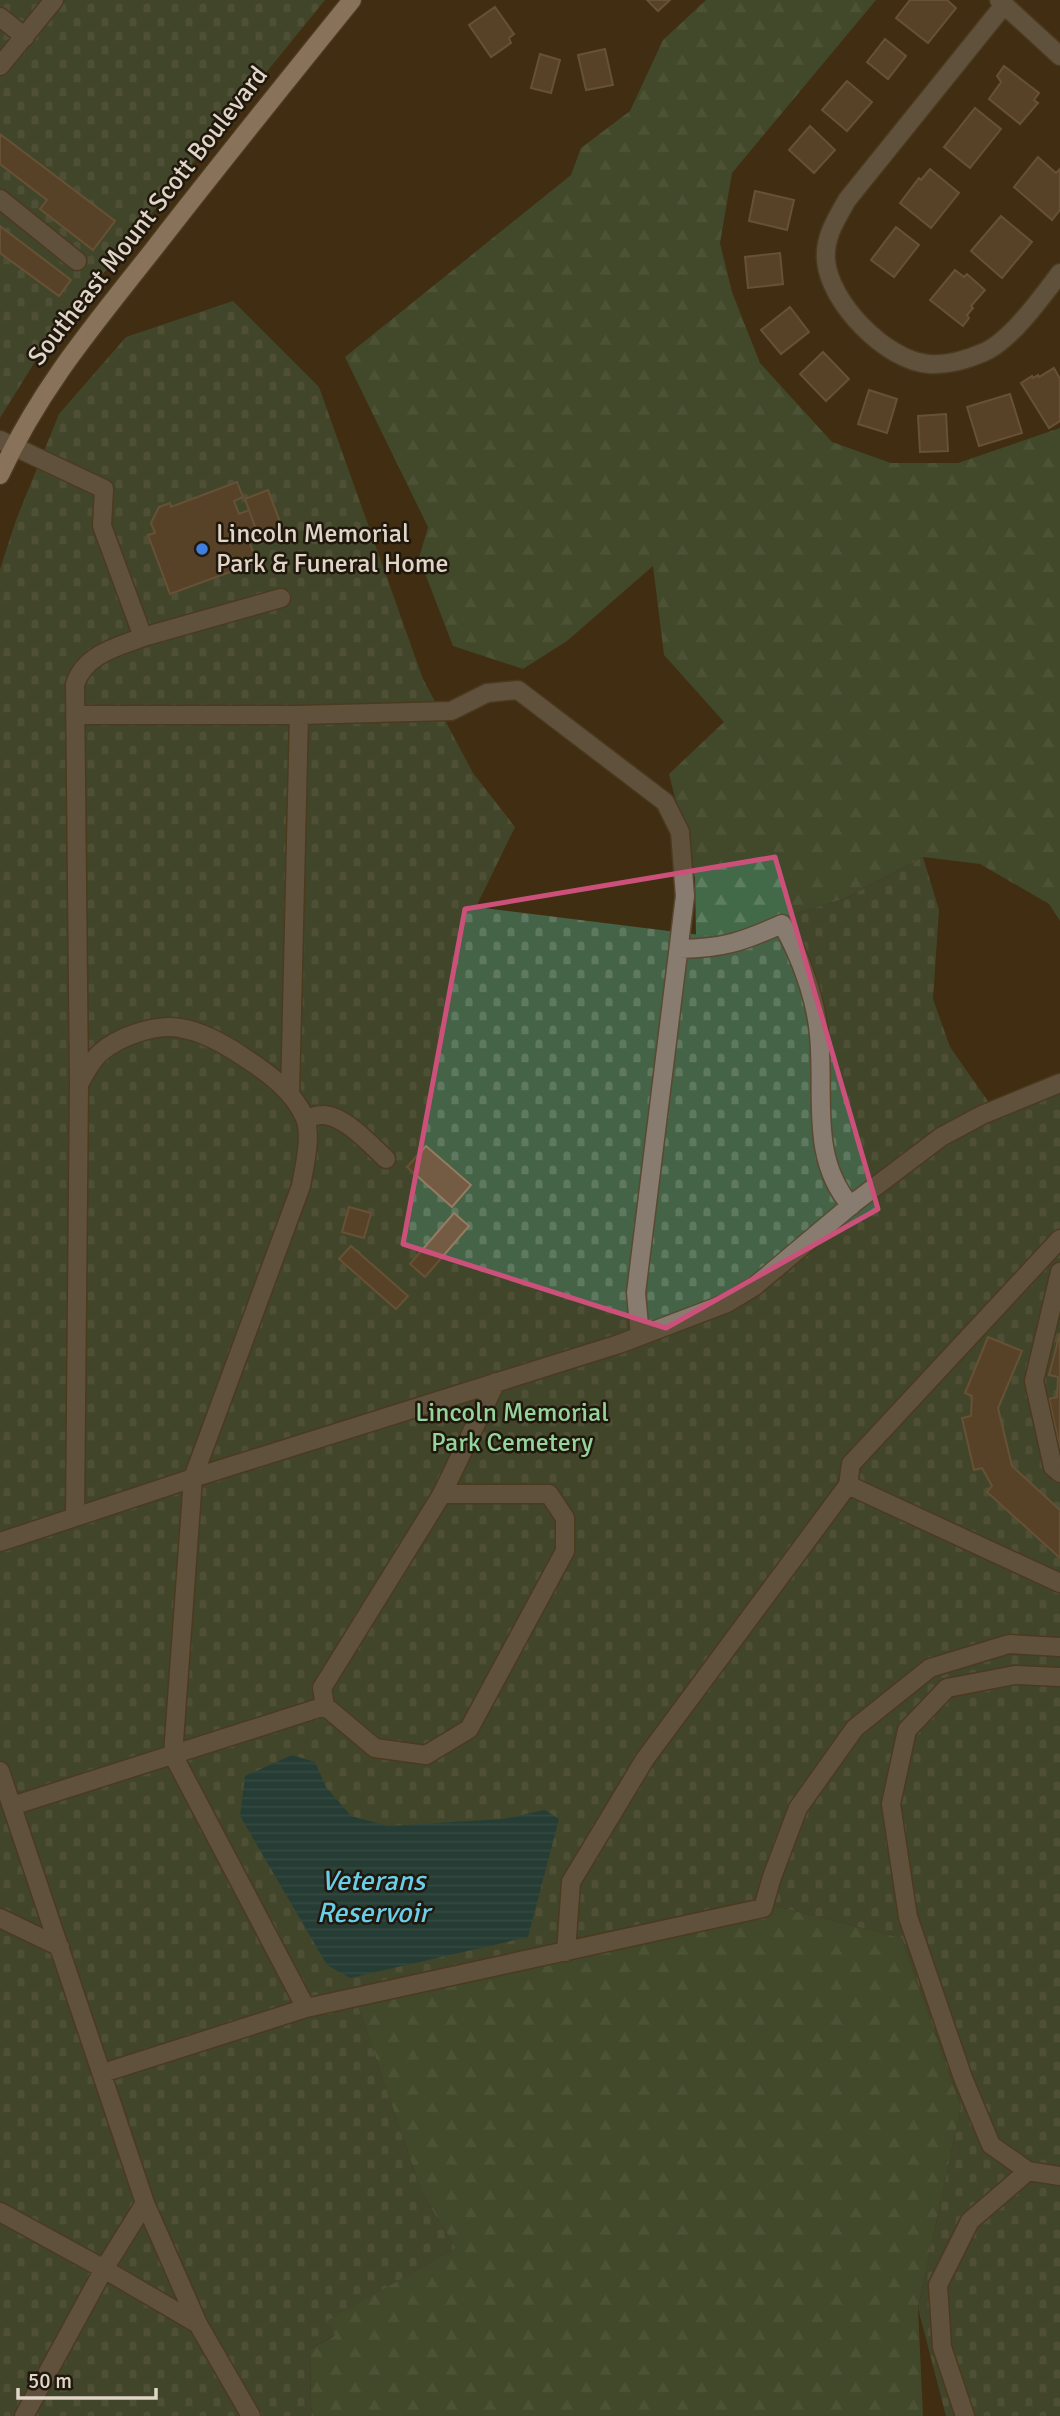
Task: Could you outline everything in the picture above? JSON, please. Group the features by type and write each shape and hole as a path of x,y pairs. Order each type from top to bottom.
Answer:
{"main road":[{"name":"Southeast Mount Scott Boulevard","path":"0,475 7,443 84,337 352,0"}],"street":[{"path":"0,66 54,0"},
{"path":"1060,57 1002,3 848,200 834,223 827,242 825,259 829,275 847,312 875,337 910,360 929,364 954,362 983,353 997,345 1036,304 1060,273"},
{"path":"0,17 25,37"},
{"path":"0,199 77,261"},
{"path":"7,443 104,489 102,526 143,637"},
{"path":"75,1517 79,1084 75,684 79,672 102,653 143,637 281,598"},
{"path":"75,715 299,715 451,711 487,693 518,690 665,802 680,832 685,896 635,1293 640,1336"},
{"path":"290,1095 299,715"},
{"path":"680,949 708,948 742,942 782,924 798,951 820,1034 820,1124 827,1165 839,1193 851,1206"},
{"path":"79,1084 98,1055 115,1041 146,1030 179,1027 224,1044 264,1070 290,1095 306,1119 307,1150 301,1186 192,1478 173,1755 306,2008"},
{"path":"0,1542 640,1336 727,1303 755,1286 851,1206 942,1137 982,1115 1060,1083"},
{"path":"306,1119 324,1114 339,1119 386,1159"},
{"path":"566,1952 571,1882 638,1770 848,1485 851,1464 1060,1239"},
{"path":"1060,1272 1034,1381 1053,1466 1060,1473"},
{"path":"442,1494 549,1494 565,1518 565,1551 469,1729 426,1755 375,1748 325,1706 322,1688 442,1494 496,1382"},
{"path":"848,1485 1060,1583"},
{"path":"103,2073 306,2008 763,1908 798,1808 855,1728 930,1668 1009,1644 1060,1647"},
{"path":"1060,1677 1015,1675 947,1688 906,1730 891,1804 908,1917 963,2078 991,2145 1028,2171 1060,2176"},
{"path":"12,1807 325,1706"},
{"path":"0,1771 145,2203 198,2324 251,2416"},
{"path":"0,1918 60,1947"},
{"path":"965,2416 942,2347 938,2285 971,2221 1028,2171"},
{"path":"24,2416 104,2269 145,2203"},
{"path":"0,2212 198,2324"}],"highlighted area":[{"path":"775,857 878,1209 666,1328 403,1244 465,909"}],"green space":[{"path":"0,0 325,0 46,344 0,418"},
{"path":"706,0 876,0 732,173 720,243 732,292 760,363 832,442 891,463 958,463 1060,428 1060,921 1049,904 980,864 923,857 844,899 717,937 696,935 695,878 669,774 724,722 664,655 653,566 567,641 523,669 453,646 419,558 428,527 345,357 571,175 581,148 630,111 663,40"},
{"name":"Lincoln Memorial Park Cemetery","path":"233,301 319,387 423,679 473,773 515,827 476,907 717,937 844,899 923,857 939,910 933,999 950,1047 990,1104 1060,1076 1060,2416 946,2416 918,2308 961,2107 902,1938 751,1900 352,1988 422,2194 456,2248 327,2321 335,2335 310,2349 311,2407 314,2416 0,2416 0,569 16,520 59,414 126,337"},
{"path":"751,1900 902,1938 961,2107 918,2308 923,2416 314,2416 311,2407 310,2349 334,2336 326,2321 456,2248 422,2194 352,1988"}],"water":[{"name":"Veterans Reservoir","path":"292,1755 315,1762 326,1787 351,1816 388,1826 503,1819 545,1810 559,1819 528,1937 350,1978 327,1965 240,1816 245,1776"}],"building":[{"path":"647,0 670,0 658,11"},
{"path":"910,0 947,0 956,8 928,43 896,18"},
{"path":"495,7 514,34 509,38 511,43 491,57 469,25"},
{"path":"885,39 906,56 888,79 867,62"},
{"path":"605,49 613,85 586,90 578,55"},
{"path":"540,54 560,60 551,93 531,88"},
{"path":"1004,66 1039,93 1034,100 1038,103 1020,124 989,99 1001,82 997,76"},
{"path":"847,81 872,102 847,131 822,110"},
{"path":"975,108 1001,129 970,168 944,147"},
{"path":"810,126 835,150 814,173 789,150"},
{"path":"0,134 115,221 93,250 40,209 47,200 0,164"},
{"path":"1038,157 1056,173 1060,169 1060,210 1052,220 1014,187"},
{"path":"930,169 959,193 931,228 900,203 919,178 921,180"},
{"path":"755,191 794,200 787,230 749,221"},
{"path":"1001,216 1032,242 1002,278 971,251"},
{"path":"0,226 71,280 59,296 0,253"},
{"path":"896,227 919,245 894,277 871,260"},
{"path":"780,253 783,284 748,288 745,257"},
{"path":"955,270 964,277 967,274 985,290 971,306 973,308 967,315 969,318 963,326 930,300"},
{"path":"790,307 809,332 781,354 761,330"},
{"path":"823,352 849,379 826,401 800,374"},
{"path":"1054,368 1060,379 1060,421 1049,428 1021,383"},
{"path":"869,390 897,399 887,433 858,424"},
{"path":"1010,394 1022,433 979,446 967,407"},
{"path":"946,414 948,451 920,452 918,416"},
{"name":"Lincoln Memorial Park & Funeral Home","path":"237,482 243,497 234,501 239,514 249,510 257,532 247,536 257,562 170,594 148,535 155,533 151,523 159,507 170,503 171,507"},
{"path":"268,490 283,530 259,538 245,499"},
{"path":"426,1146 471,1185 452,1207 407,1167"},
{"path":"349,1207 371,1213 364,1238 342,1232"},
{"path":"454,1213 469,1226 425,1277 410,1264"},
{"path":"351,1246 408,1296 396,1309 339,1259"},
{"path":"1060,1333 1060,1449 1049,1399 1057,1397 1058,1377 1049,1375"},
{"path":"988,1337 1022,1351 998,1408 1012,1466 1060,1510 1060,1558 987,1492 992,1486 982,1468 974,1470 962,1418 971,1416 972,1396 965,1393"}],"place":[{"name":"Lincoln Memorial Park & Funeral Home","path":"202,549"}]}
